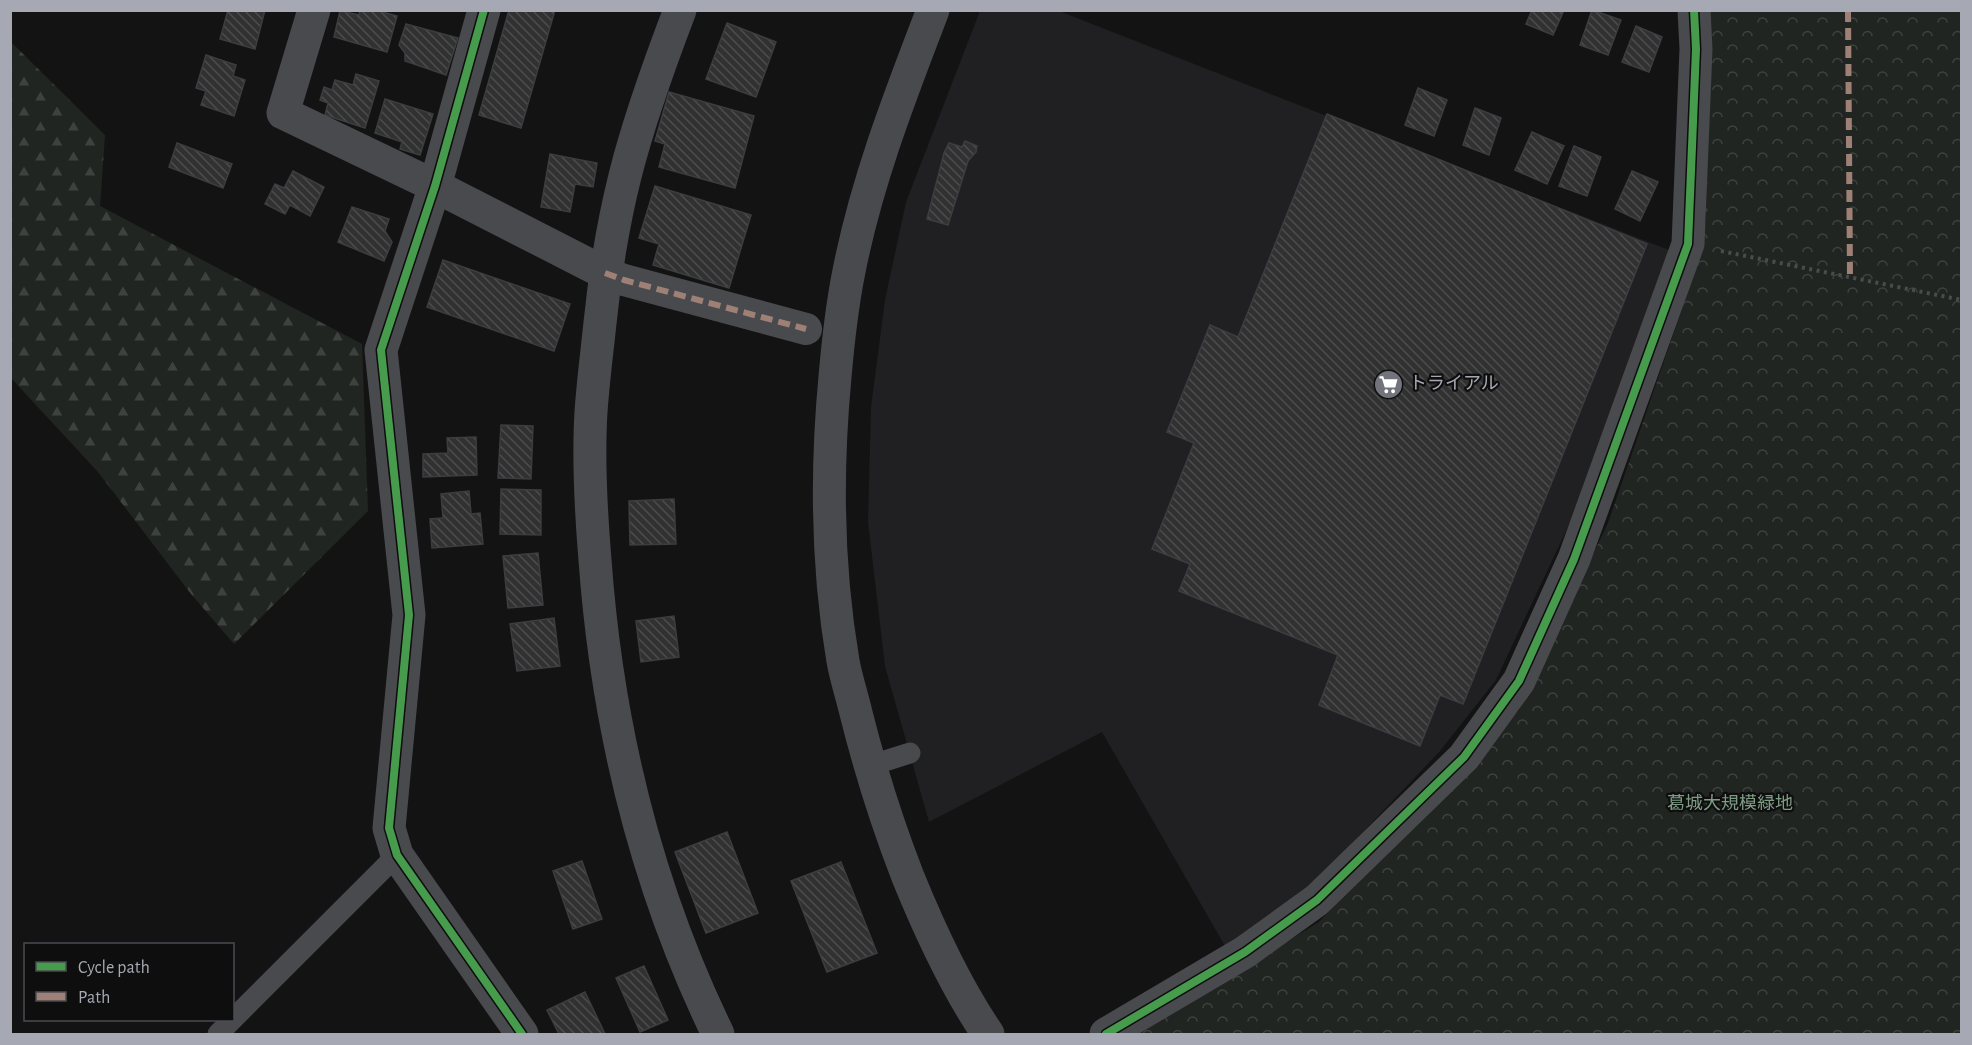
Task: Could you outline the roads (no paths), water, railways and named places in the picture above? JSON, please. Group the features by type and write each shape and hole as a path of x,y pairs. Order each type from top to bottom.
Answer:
{"street":[{"path":"314,10 284,113 435,186 606,273 624,280 806,329"},
{"path":"484,10 435,186 381,350 409,615 389,828 397,855 522,1035"},
{"path":"680,10 656,72 625,177 606,273 591,414 591,513 602,634 616,725 630,790 670,924 696,990 718,1035"},
{"path":"933,10 884,138 865,200 849,272 840,326 830,436 829,516 843,662 870,766 892,835 920,906 948,966 988,1035"},
{"path":"1106,1035 1245,952 1317,900 1464,757 1519,681 1574,559 1688,244 1696,49 1694,10"}],"lane":[{"path":"870,766 910,753"},
{"path":"234,1019 397,855"},
{"path":"218,1035 232,1021"}],"place":[{"name":"トライアル","path":"1388,384"}],"park label":[{"name":"葛城大規模緑地","path":"1730,804"}]}
